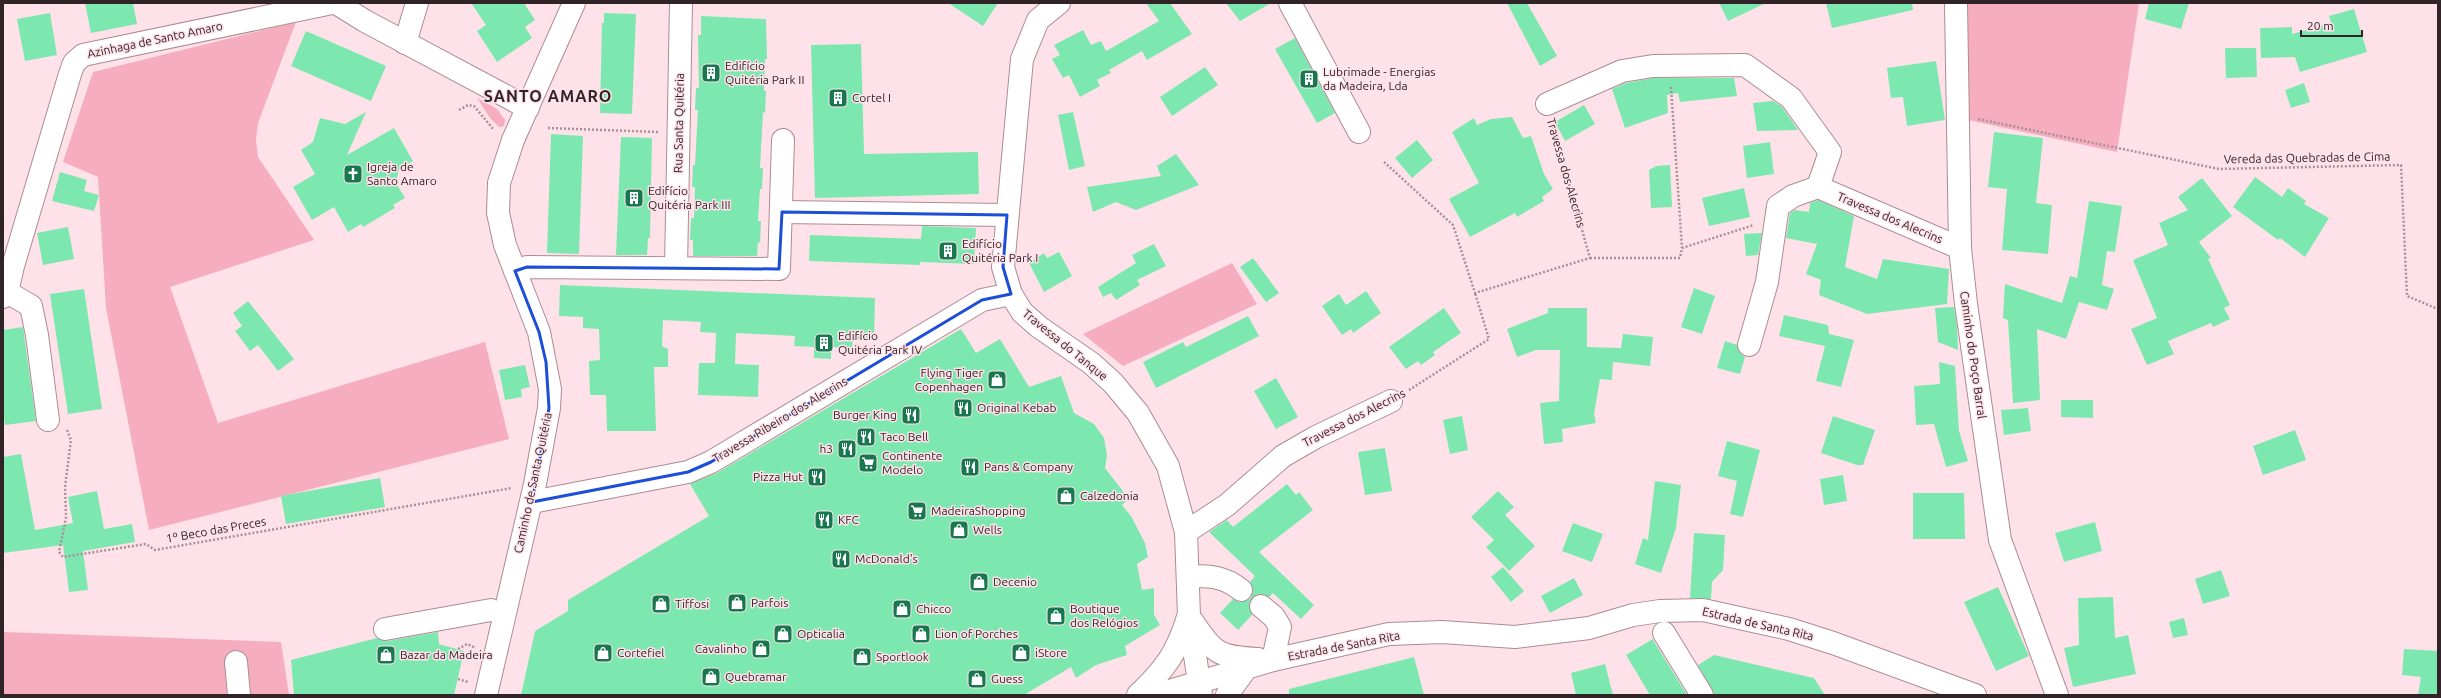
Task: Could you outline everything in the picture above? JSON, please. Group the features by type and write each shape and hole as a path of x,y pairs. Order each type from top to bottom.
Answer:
{"street":[{"name":"Azinhaga de Santo Amaro","path":"48,420 37,335 30,306 5,294 74,63 83,55 332,3"},
{"path":"336,3 405,43 528,108"},
{"path":"405,43 417,3"},
{"name":"Caminho de Santa Quitéria","path":"483,690 532,502 549,408 550,389 539,332 505,245 498,213 498,183 513,140 574,3"},
{"name":"Rua Santa Quitéria","path":"676,268 681,3"},
{"name":"Travessa do Tanque","path":"1059,3 1038,20 1014,59 1003,267 1012,294 1022,312 1039,327 1091,363 1113,383 1138,413 1168,466 1186,532 1189,577 1189,616 1197,691"},
{"path":"1290,3 1359,132"},
{"name":"Caminho do Poço Barral","path":"1956,3 1960,248 1966,304 2000,540 2057,695"},
{"name":"Travessa dos Alecrins","path":"1547,104 1622,71 1670,65 1745,65 1791,98 1830,152 1818,187 1960,248"},
{"path":"515,271 527,267 779,269 782,212 783,140"},
{"path":"1749,345 1767,282 1778,206 1793,196 1818,187"},
{"path":"782,212 1007,214"},
{"name":"Travessa Ribeiro dos Alecrins","path":"532,502 688,472 711,462 982,300 1012,294"},
{"name":"Travessa dos Alecrins","path":"1186,532 1227,505 1283,456 1316,437 1391,401"},
{"path":"1189,577 1203,576 1222,578 1241,590"},
{"path":"1260,606 1274,617 1280,627 1273,660"},
{"path":"385,629 491,610"},
{"name":"Estrada de Santa Rita","path":"1156,695 1197,691 1247,667 1389,634 1442,632 1515,638 1589,628 1633,615 1660,611 1703,610 1789,629 1826,640 1975,695"},
{"path":"1138,695 1161,674 1174,656 1189,616"},
{"name":"Estrada de Santa Rita","path":"1189,616 1206,642 1218,652 1231,658 1273,660"},
{"path":"1664,633 1702,695"},
{"path":"236,662 239,695"},
{"path":"1227,695 1247,667"}],"path":[{"path":"1475,293 1590,258 1680,258 1682,248 1670,65"},
{"name":"Travessa dos Alecrins","path":"1547,104 1590,258"},
{"path":"459,110 468,105 474,106 493,129"},
{"name":"Vereda das Quebradas de Cima","path":"1974,118 2219,169 2401,165 2407,296 2438,309"},
{"path":"548,128 650,132"},
{"name":"Travessa dos Alecrins","path":"1384,162 1453,225 1489,339 1391,401"},
{"path":"1682,248 1776,218"},
{"name":"1º Beco das Preces","path":"48,420 67,429 71,440 65,486 66,518 59,552 63,557 146,544 154,550 515,487"},
{"path":"458,649 467,644 476,648"},
{"path":"458,679 483,690"}],"highlighted area":[{"path":"782,212 1007,215 1003,267 1011,294 982,300 711,462 688,472 532,502 549,408 546,362 539,332 515,271 527,267 779,269"}],"shaded area":[{"path":"1965,3 2139,3 2117,152 1968,120"},
{"path":"296,22 258,123 256,140 258,157 314,240 170,287 218,423 485,342 509,439 149,530 106,308 98,177 63,162 93,72"},
{"path":"477,98 497,109 505,120 504,126 499,127 490,118"},
{"path":"1232,263 1257,304 1123,366 1083,334"},
{"path":"3,632 281,642 289,695 3,695"}],"building":[{"path":"85,3 133,3 137,24 91,33"},
{"path":"471,3 524,3 535,20 525,27 532,38 497,62 477,31 486,25"},
{"path":"948,3 998,3 983,26"},
{"path":"1146,3 1170,3 1192,34 1147,60 1142,51 1109,70 1111,73 1097,80 1100,86 1080,97 1069,75 1063,78 1052,59 1060,55 1054,45 1083,30 1091,45 1101,41 1106,51 1159,21"},
{"path":"1226,3 1271,3 1240,21"},
{"path":"1507,3 1527,3 1557,56 1540,66"},
{"path":"1719,3 1766,3 1728,21"},
{"path":"1826,3 1912,3 1913,10 1832,28"},
{"path":"2149,3 2189,3 2181,29 2145,19"},
{"path":"2354,9 2367,52 2300,72 2295,57 2261,58 2260,28 2292,27 2292,34 2331,23 2329,16"},
{"path":"50,13 57,55 25,61 17,19"},
{"path":"604,13 636,14 632,114 600,113 602,23 604,23"},
{"path":"701,16 766,19 767,59 765,59 764,91 766,91 765,113 763,112 760,168 763,168 758,221 761,221 760,243 758,242 757,256 693,256 693,240 690,240 691,218 694,218 695,187 692,187 693,165 695,165 698,110 695,110 696,88 699,88 698,35 701,35"},
{"path":"306,31 386,66 371,101 291,66"},
{"name":"Lubrimade - Energias da Madeira, Lda","path":"1295,38 1335,113 1317,123 1275,49"},
{"name":"Cortel I","path":"861,44 864,154 978,152 979,194 815,198 811,45"},
{"path":"2225,48 2256,48 2257,77 2226,78"},
{"path":"1936,61 1945,120 1907,126 1903,97 1891,98 1887,68"},
{"path":"1205,67 1218,85 1172,116 1160,97"},
{"path":"1654,78 1734,78 1737,96 1680,102 1678,93 1667,95 1668,113 1625,128 1612,89 1626,83"},
{"path":"2304,83 2310,102 2291,108 2285,90"},
{"path":"1773,101 1782,107 1798,130 1757,131 1753,103"},
{"path":"1584,105 1595,124 1565,141 1555,122"},
{"name":"Igreja de Santo Amaro","path":"366,112 347,155 394,128 413,161 399,169 396,183 405,198 393,205 395,208 363,227 361,224 348,232 334,207 312,220 293,187 315,174 301,150 313,142 320,118 345,124"},
{"path":"1073,112 1085,166 1069,170 1058,115"},
{"path":"1512,117 1523,138 1531,136 1544,174 1553,189 1542,197 1544,201 1517,217 1515,213 1470,237 1449,199 1479,183 1452,132 1474,118 1477,125 1491,119"},
{"path":"1994,132 2043,138 2036,203 2052,205 2048,254 2002,250 2007,189 1988,187"},
{"path":"551,134 583,136 579,254 547,253"},
{"name":"Edifício Quitéria Park III","path":"621,137 652,138 650,238 648,238 647,255 616,255"},
{"path":"1417,140 1433,160 1412,178 1395,158"},
{"path":"1770,142 1774,174 1747,178 1743,146"},
{"path":"1176,154 1199,185 1136,210 1116,202 1093,212 1087,187 1161,176 1157,166"},
{"path":"1670,165 1672,207 1651,208 1649,170 1656,166"},
{"path":"60,172 87,180 84,191 99,195 94,211 52,201"},
{"path":"2255,177 2282,197 2288,188 2306,201 2304,204 2329,218 2305,257 2280,238 2278,240 2233,207"},
{"path":"2202,178 2232,216 2199,242 2211,258 2208,259 2230,305 2224,308 2230,319 2213,327 2211,323 2168,341 2174,354 2147,365 2131,329 2157,318 2133,260 2168,245 2159,223 2188,210 2178,197"},
{"path":"1744,188 1750,217 1709,226 1702,198"},
{"path":"1818,200 1854,216 1845,267 1877,279 1883,259 1949,269 1947,304 1867,314 1819,295 1821,280 1806,274 1817,244 1786,238 1790,213 1795,210 1809,212 1810,203"},
{"path":"2089,201 2122,206 2115,252 2107,251 2102,285 2114,289 2107,310 2079,302 2066,339 2037,329 2040,400 2013,403 2008,320 2003,318 2005,284 2062,303 2070,276 2077,278"},
{"path":"922,226 976,228 974,264 920,262 920,265 809,261 810,235 921,239"},
{"path":"68,227 74,259 43,265 37,233"},
{"path":"1762,233 1758,255 1746,256 1744,234"},
{"path":"1154,244 1166,266 1137,280 1140,285 1116,300 1111,293 1103,297 1098,287 1136,263 1132,255"},
{"path":"1059,252 1072,276 1044,292 1029,263 1044,253 1047,258"},
{"path":"1253,258 1279,293 1266,302 1240,267"},
{"name":"Edifício Quitéria Park IV","path":"560,285 875,298 874,339 853,339 852,348 831,347 831,359 814,358 814,347 794,346 795,336 736,333 735,364 759,365 758,397 698,395 699,363 715,363 716,333 700,332 701,322 663,320 662,346 668,349 668,367 654,367 656,431 607,431 606,395 590,395 589,361 600,360 599,329 583,328 583,317 559,316"},
{"path":"1694,288 1715,296 1702,334 1681,327"},
{"path":"84,289 102,409 68,414 50,294"},
{"path":"1366,291 1381,313 1353,333 1351,329 1342,335 1322,306 1339,294 1346,305"},
{"path":"248,301 294,359 278,371 258,345 250,351 235,331 242,326 233,313"},
{"path":"1954,307 1958,350 1938,342 1935,308"},
{"path":"1444,308 1461,333 1433,352 1435,355 1421,365 1418,361 1406,369 1389,347"},
{"path":"1548,308 1587,308 1587,347 1621,348 1623,334 1653,337 1650,366 1613,362 1612,380 1600,379 1594,414 1596,423 1562,429 1563,442 1544,444 1540,403 1559,401 1560,350 1536,350 1517,357 1507,329 1548,313"},
{"path":"1784,315 1828,325 1829,334 1854,340 1841,387 1816,381 1825,346 1779,336"},
{"path":"1248,316 1259,336 1156,388 1143,362 1183,342 1186,347"},
{"path":"23,327 36,421 5,425 3,410 3,330"},
{"name":"MadeiraShopping","path":"961,329 976,353 1000,339 1029,387 1061,376 1074,413 1094,424 1104,438 1107,455 1105,468 1129,499 1122,505 1131,516 1145,543 1148,557 1137,564 1142,590 1154,588 1154,615 1160,625 1125,646 1127,655 1096,665 1076,678 1071,667 1024,695 521,695 535,631 568,611 568,600 709,516 690,484 717,473"},
{"path":"1725,341 1737,345 1740,353 1745,357 1740,374 1717,368"},
{"path":"1939,362 1955,366 1959,431 1968,461 1946,467 1934,424 1916,425 1914,386 1940,384"},
{"path":"525,365 530,387 521,389 522,397 505,400 499,370"},
{"path":"1276,378 1298,417 1276,429 1254,391"},
{"path":"2061,400 2093,400 2093,418 2061,417"},
{"path":"2028,408 2031,431 2004,435 2001,410"},
{"path":"1462,416 1468,450 1450,454 1443,420"},
{"path":"1833,416 1875,430 1863,465 1857,465 1821,453"},
{"path":"2295,430 2306,460 2263,475 2253,446"},
{"path":"1727,441 1760,450 1743,517 1730,514 1737,481 1718,476"},
{"path":"1385,448 1392,491 1365,495 1358,452"},
{"path":"21,454 35,530 73,523 68,497 97,491 104,529 132,524 135,542 83,551 88,590 69,592 63,545 3,553 3,457"},
{"path":"1843,475 1847,501 1824,505 1820,479"},
{"path":"380,478 385,507 286,524 281,496"},
{"path":"1655,481 1681,485 1676,528 1661,573 1635,564 1643,538 1648,540"},
{"path":"1287,484 1296,495 1299,492 1313,510 1259,552 1314,605 1301,619 1273,593 1269,597 1257,594 1249,603 1252,615 1238,630 1220,613 1233,599 1240,602 1251,598 1253,591 1250,582 1255,576 1209,532 1227,520 1233,527"},
{"path":"1498,491 1514,507 1505,515 1535,546 1509,571 1486,547 1494,540 1471,517"},
{"path":"1913,493 1964,493 1965,539 1913,539"},
{"path":"2095,522 2102,551 2064,562 2055,533"},
{"path":"1573,523 1603,534 1592,562 1562,551"},
{"path":"1694,533 1725,535 1723,570 1712,582 1711,599 1690,598"},
{"path":"1503,567 1524,591 1511,602 1491,577"},
{"path":"2221,570 2230,596 2203,604 2195,579"},
{"path":"1574,578 1583,595 1550,613 1541,596"},
{"path":"1998,587 2029,656 1996,671 1964,602"},
{"path":"2113,597 2115,638 2128,635 2136,674 2073,687 2064,648 2079,645 2078,598"},
{"path":"2184,618 2188,635 2173,638 2169,622"},
{"name":"Bazar da Madeira","path":"438,632 439,644 464,651 454,695 294,695 291,660 377,638 387,641"},
{"path":"1653,639 1687,695 1650,695 1626,655"},
{"path":"2404,649 2438,651 2438,695 2418,695 2421,677 2402,675"},
{"path":"1714,655 1814,678 1825,695 1714,695 1698,665"},
{"path":"1414,657 1424,695 1289,695 1289,689"},
{"path":"1605,664 1613,695 1576,695 1571,673"}],"place":[{"name":"Edifício Quitéria Park II","path":"711,73"},
{"name":"Lubrimade - Energias da Madeira, Lda","path":"1309,79"},
{"name":"Cortel I","path":"838,98"},
{"name":"Igreja de Santo Amaro","path":"353,174"},
{"name":"Edifício Quitéria Park III","path":"634,198"},
{"name":"Edifício Quitéria Park I","path":"948,251"},
{"name":"Edifício Quitéria Park IV","path":"824,343"},
{"name":"Flying Tiger Copenhagen","path":"997,380"},
{"name":"Original Kebab","path":"963,408"},
{"name":"Burger King","path":"911,415"},
{"name":"Taco Bell","path":"866,437"},
{"name":"h3","path":"847,449"},
{"name":"Continente Modelo","path":"868,463"},
{"name":"Pans & Company","path":"970,467"},
{"name":"Pizza Hut","path":"817,477"},
{"name":"Calzedonia","path":"1066,496"},
{"name":"MadeiraShopping","path":"917,511"},
{"name":"KFC","path":"824,520"},
{"name":"Wells","path":"959,530"},
{"name":"McDonald's","path":"841,559"},
{"name":"Decenio","path":"979,582"},
{"name":"Parfois","path":"737,603"},
{"name":"Tiffosi","path":"661,604"},
{"name":"Chicco","path":"902,609"},
{"name":"Boutique dos Relógios","path":"1056,616"},
{"name":"Opticalia","path":"783,634"},
{"name":"Lion of Porches","path":"921,634"},
{"name":"Cavalinho","path":"761,649"},
{"name":"Cortefiel","path":"603,653"},
{"name":"iStore","path":"1021,653"},
{"name":"Bazar da Madeira","path":"386,655"},
{"name":"Sportlook","path":"862,657"},
{"name":"Quebramar","path":"711,677"},
{"name":"Guess","path":"977,679"}],"district":[{"name":"SANTO AMARO","path":"548,96"}]}
